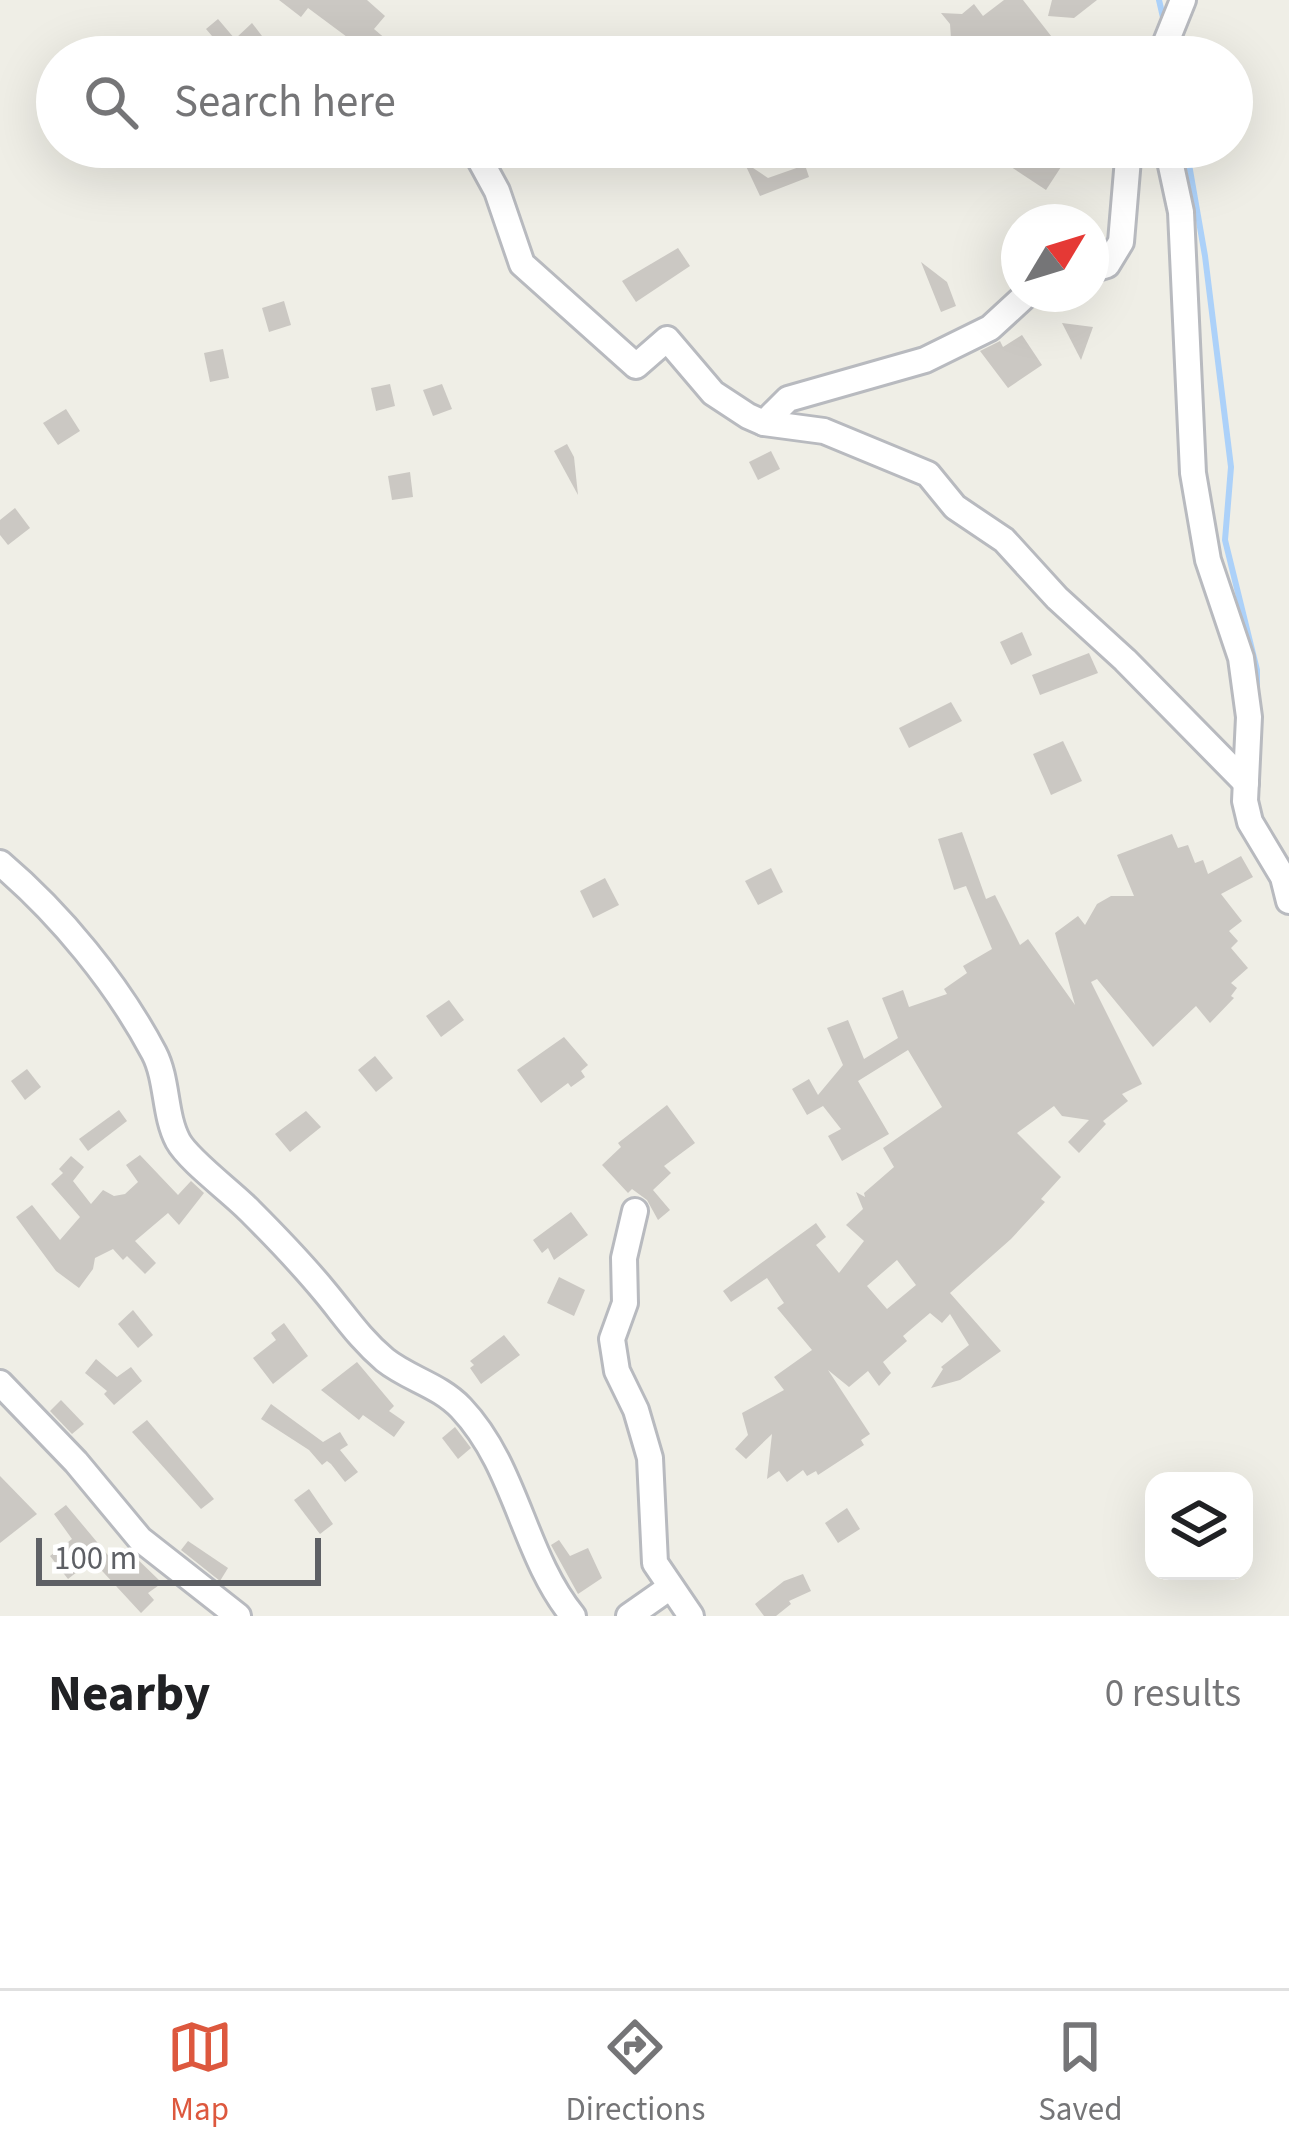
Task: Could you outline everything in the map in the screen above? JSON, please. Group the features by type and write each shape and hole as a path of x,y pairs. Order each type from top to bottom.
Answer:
{"street":[{"path":"1168,36 1183,0"},
{"path":"484,168 522,264 636,366 667,339 712,393 764,423 824,431 928,474 955,507 1004,540 1246,783"},
{"path":"1109,261 1120,242 1128,168"},
{"path":"1172,168 1181,212 1193,473 1208,560 1240,658 1249,717 1245,801 1250,822 1283,878 1289,901"},
{"path":"764,423 788,399 925,360 989,328 1007,312"},
{"path":"0,862 75,938 157,1057 178,1142 324,1290 357,1336 390,1364 430,1384 460,1407 486,1440 504,1470 520,1517 573,1616"},
{"path":"635,1211 624,1258 625,1303 612,1339 617,1371 645,1434 650,1458 656,1563 692,1616"},
{"path":"0,1384 76,1462 140,1539 238,1616"},
{"path":"629,1616 669,1588"}],"building":[{"path":"279,0 367,0 385,16 374,29 382,36 346,36 308,8 301,17"},
{"path":"1004,0 1023,0 1051,36 951,36 950,24 941,13 962,14 974,4 983,16"},
{"path":"1052,0 1097,0 1074,18 1048,16"},
{"path":"218,19 232,36 212,36 206,29"},
{"path":"252,23 262,36 238,36"},
{"path":"747,168 768,178 806,168 809,177 760,196"},
{"path":"1013,168 1060,168 1046,190"},
{"path":"678,248 690,266 636,302 622,281"},
{"path":"921,262 947,282 956,306 941,312"},
{"path":"284,301 291,325 269,332 262,308"},
{"path":"1062,323 1093,327 1081,360"},
{"path":"1022,335 1042,365 1008,388 980,351 1000,341 1003,347"},
{"path":"223,349 229,378 210,382 204,353"},
{"path":"390,384 395,406 376,411 371,388"},
{"path":"442,384 452,409 433,416 423,390"},
{"path":"66,409 80,431 58,445 43,423"},
{"path":"567,444 574,457 578,495 554,451"},
{"path":"771,451 780,469 758,480 749,462"},
{"path":"410,472 413,497 392,500 388,476"},
{"path":"15,508 30,528 8,545 0,535 0,520"},
{"path":"1022,632 1032,655 1011,665 1000,642"},
{"path":"1089,653 1098,673 1040,695 1032,675"},
{"path":"951,702 962,721 909,748 899,728"},
{"path":"1063,741 1082,781 1051,795 1033,754"},
{"path":"962,832 986,899 995,895 1020,945 1028,939 1075,1005 1055,933 1078,916 1085,925 1097,904 1111,896 1134,896 1117,855 1172,834 1178,848 1188,845 1195,863 1203,860 1208,874 1241,856 1253,877 1221,894 1242,921 1229,931 1238,941 1231,948 1248,968 1231,983 1237,988 1234,998 1210,1023 1196,1006 1153,1047 1097,979 1091,982 1142,1084 1122,1094 1128,1101 1103,1121 1106,1124 1079,1153 1068,1142 1089,1120 1062,1116 1054,1106 1017,1133 1061,1177 1011,1239 950,1293 1001,1351 960,1380 931,1388 941,1367 969,1345 950,1314 942,1323 930,1313 883,1362 891,1373 879,1386 868,1371 849,1387 828,1370 870,1434 861,1440 864,1445 818,1475 816,1471 807,1476 803,1470 787,1482 779,1471 767,1479 772,1434 746,1459 735,1449 748,1435 742,1413 784,1390 774,1377 812,1350 777,1308 784,1303 767,1278 731,1302 723,1291 816,1223 826,1237 816,1245 839,1273 864,1241 846,1225 863,1209 856,1192 865,1197 894,1167 883,1148 942,1107 908,1050 858,1081 889,1134 842,1161 828,1136 841,1129 823,1106 807,1115 792,1089 809,1079 818,1095 843,1065 827,1028 848,1020 864,1059 898,1038 882,998 903,990 909,1007 947,994 944,989 967,973 963,966 992,949 966,886 954,890 938,839","holes":["897,1260 916,1285 887,1309 867,1286"]},
{"path":"771,868 783,892 758,905 745,881"},
{"path":"605,878 619,905 593,918 580,891"},
{"path":"449,1000 464,1020 441,1037 426,1016"},
{"path":"564,1037 588,1065 581,1071 585,1077 541,1103 517,1070"},
{"path":"375,1056 393,1078 376,1092 358,1070"},
{"path":"27,1069 41,1087 25,1100 11,1081"},
{"path":"667,1105 695,1143 664,1166 671,1173 653,1190 670,1210 658,1220 647,1200 632,1189 628,1193 602,1165 621,1147 618,1143"},
{"path":"119,1110 127,1121 88,1151 79,1139"},
{"path":"306,1111 321,1127 290,1152 275,1134"},
{"path":"140,1155 178,1195 191,1181 204,1193 179,1225 168,1213 135,1241 156,1263 145,1274 113,1249 95,1258 79,1288 56,1271 16,1217 32,1205 60,1240 80,1217 51,1184 71,1156 84,1167 73,1181 91,1204 103,1190 114,1196 125,1194 138,1182 126,1165"},
{"path":"571,1212 588,1235 554,1260 548,1248 542,1253 533,1240"},
{"path":"559,1277 585,1290 574,1316 547,1303"},
{"path":"133,1310 153,1335 138,1348 118,1324"},
{"path":"284,1323 308,1356 273,1384 253,1358 276,1340 271,1333"},
{"path":"504,1335 520,1355 481,1384 470,1361"},
{"path":"96,1359 117,1377 131,1367 142,1381 114,1405 104,1394 107,1391 85,1373"},
{"path":"357,1362 394,1406 389,1411 405,1422 394,1437 363,1415 359,1420 321,1390"},
{"path":"61,1400 84,1424 72,1434 50,1411"},
{"path":"271,1404 323,1442 340,1432 348,1445 340,1450 358,1472 345,1482 327,1461 322,1465 309,1450 261,1419"},
{"path":"147,1420 214,1499 201,1509 132,1432"},
{"path":"455,1427 471,1448 458,1459 442,1438"},
{"path":"0,1476 37,1514 0,1543"},
{"path":"309,1489 333,1524 320,1534 294,1500"},
{"path":"66,1505 112,1560 129,1551 162,1583 148,1593 154,1600 141,1613 92,1560 68,1579 50,1556 72,1539 54,1514"},
{"path":"847,1508 860,1529 838,1543 825,1523"},
{"path":"559,1540 570,1556 588,1548 602,1578 578,1594 551,1545"},
{"path":"188,1541 228,1568 220,1581 181,1550"},
{"path":"803,1574 811,1591 789,1601 776,1616 764,1616 755,1604 784,1581"}],"waterway":[{"path":"1159,0 1165,26"},
{"path":"1190,168 1231,467 1225,540 1257,670 1257,688"}]}
